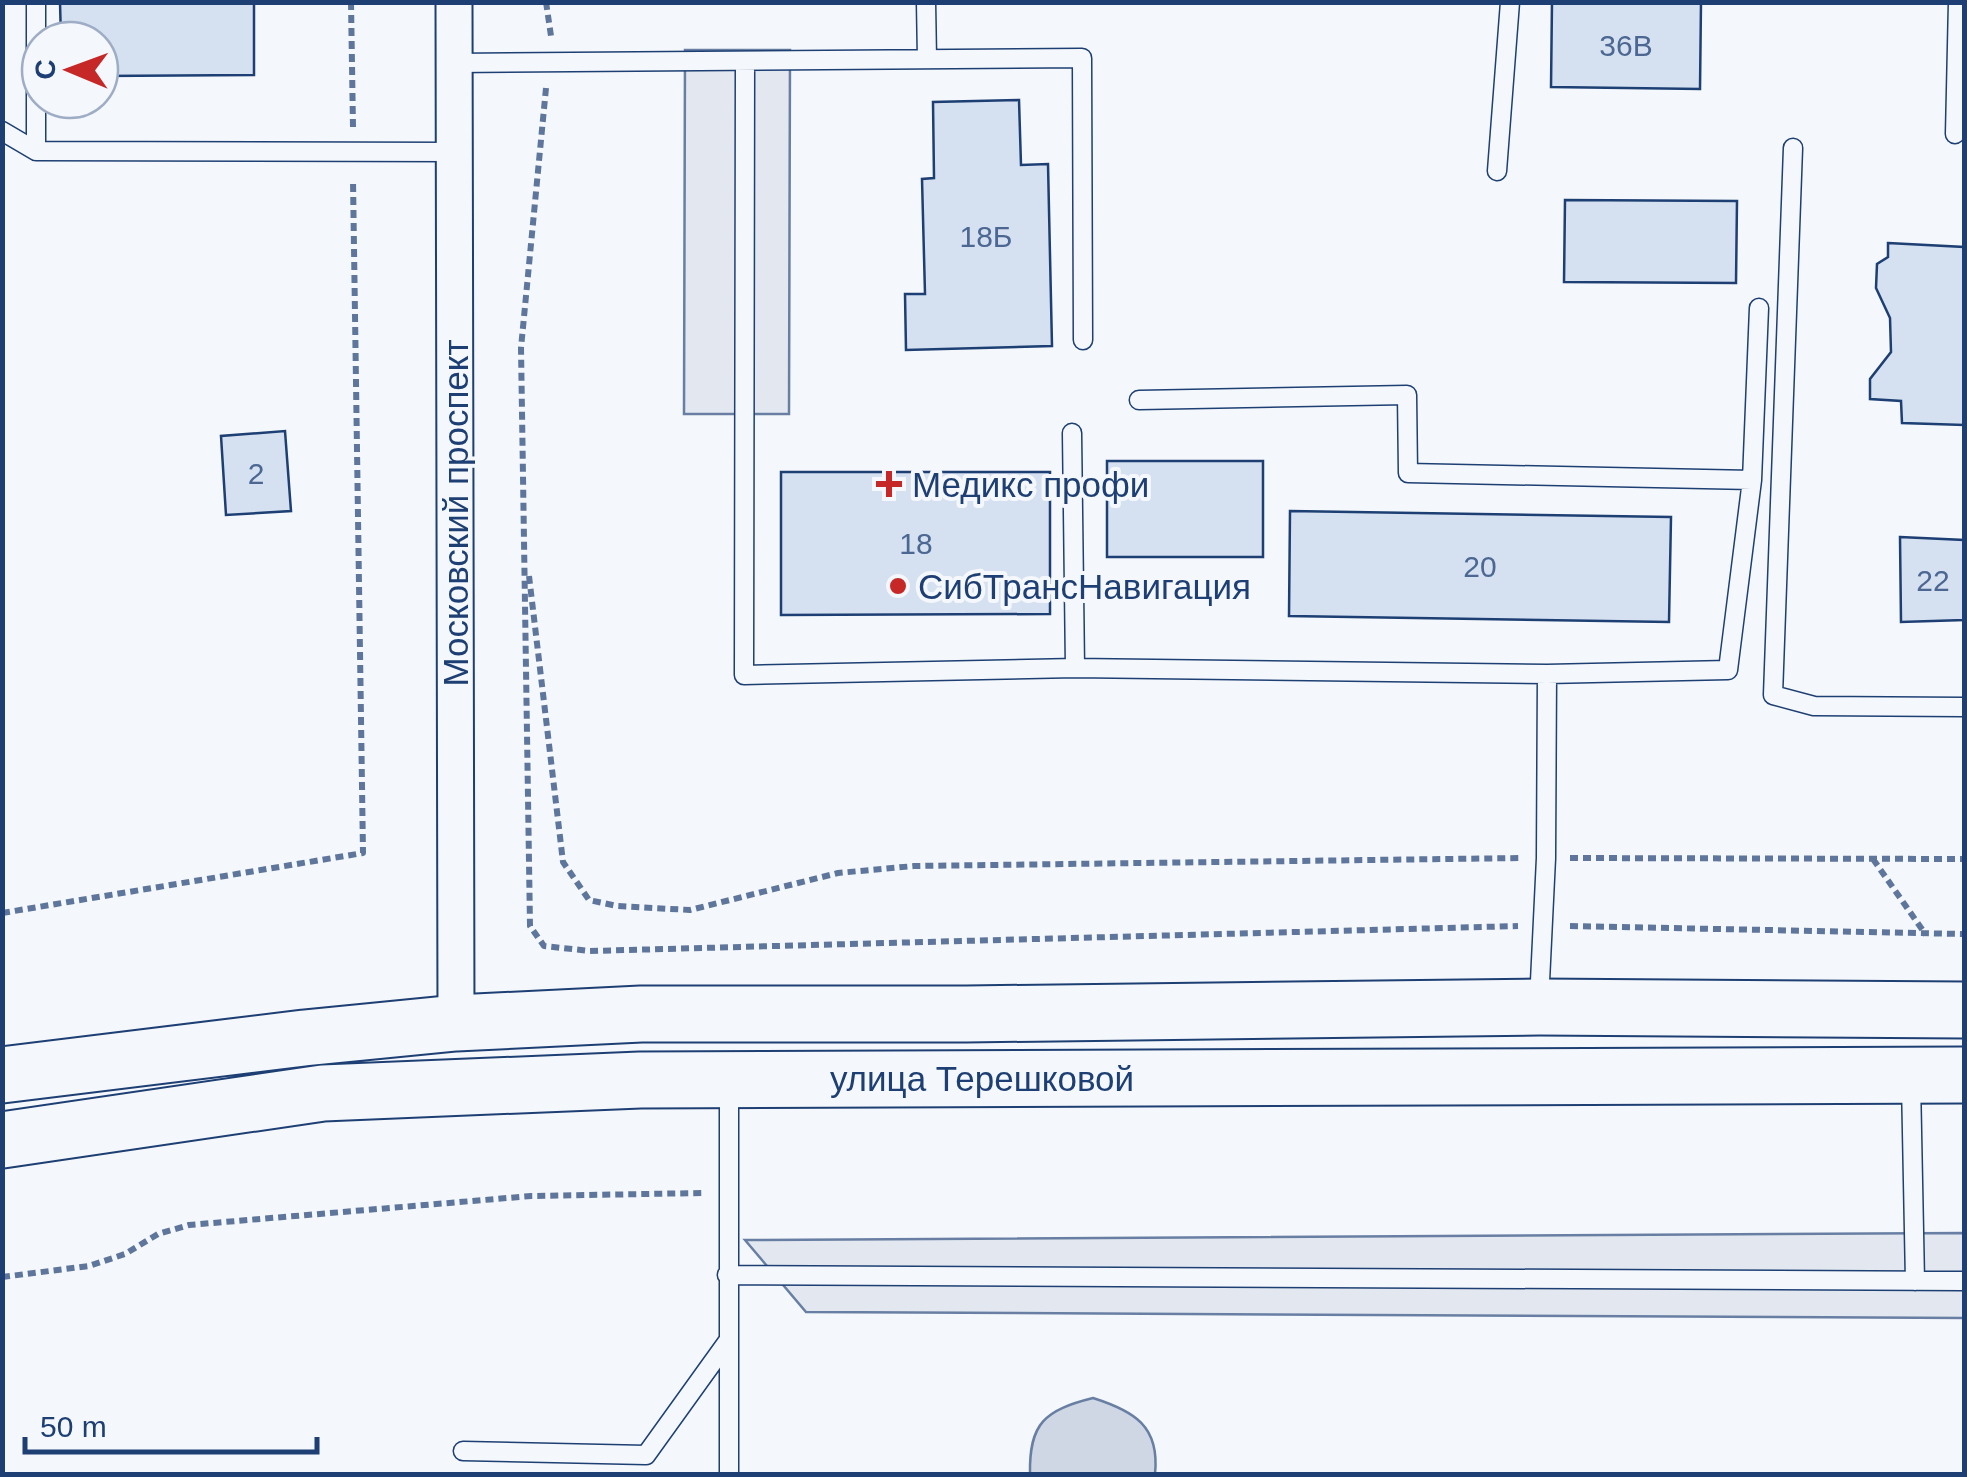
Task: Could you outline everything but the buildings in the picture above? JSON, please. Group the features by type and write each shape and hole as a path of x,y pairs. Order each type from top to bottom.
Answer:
{"main road":[{"name":"улица Терешковой","path":"2,1076 456,1023 641,1014 1538,1006 1964,1010"},
{"name":"улица Терешковой","path":"2,1140 324,1093 729,1080 1964,1075"}],"street":[{"name":"Московский проспект","path":"454,2 456,1023"}],"lane":[{"path":"36,2 36,151"},
{"path":"926,2 928,59"},
{"path":"1497,171 1510,2"},
{"path":"1956,134 1958,2"},
{"path":"454,63 1082,58 1083,340"},
{"path":"745,61 744,674 1075,668 1547,674 1728,670 1752,480 1759,308"},
{"path":"2,131 36,151 454,152"},
{"path":"1792,148 1772,695 1814,706 1964,707"},
{"path":"1139,400 1408,396 1408,473 1752,480"},
{"path":"1072,433 1075,668"},
{"path":"1538,1006 1546,858 1547,674"},
{"path":"1911,1074 1914,1282"},
{"path":"729,1080 729,1474"},
{"path":"727,1274 1964,1282"},
{"path":"632,1474 728,1341"},
{"path":"463,1451 646,1456"}],"path":[{"path":"2,913 363,853 351,2"},
{"path":"546,2 552,27 521,348 530,926 544,946 590,950 1544,925 1964,934"},
{"path":"524,540 563,862 589,900 617,906 690,910 838,874 914,866 1546,858 1964,859"},
{"path":"1872,858 1926,935"},
{"path":"2,1277 88,1266 125,1254 158,1234 189,1225 531,1196 728,1193"}],"shaded area":[{"path":"685,50 790,50 789,414 684,414"},
{"path":"1964,1233 1964,1318 806,1312 745,1240"},
{"path":"1093,1398 1121,1409 1141,1423 1153,1444 1155,1474 1030,1474 1033,1442 1043,1421 1063,1408"}],"place":[{"name":"Медикс профи","path":"889,484"},
{"name":"СибТрансНавигация","path":"898,586"}]}
